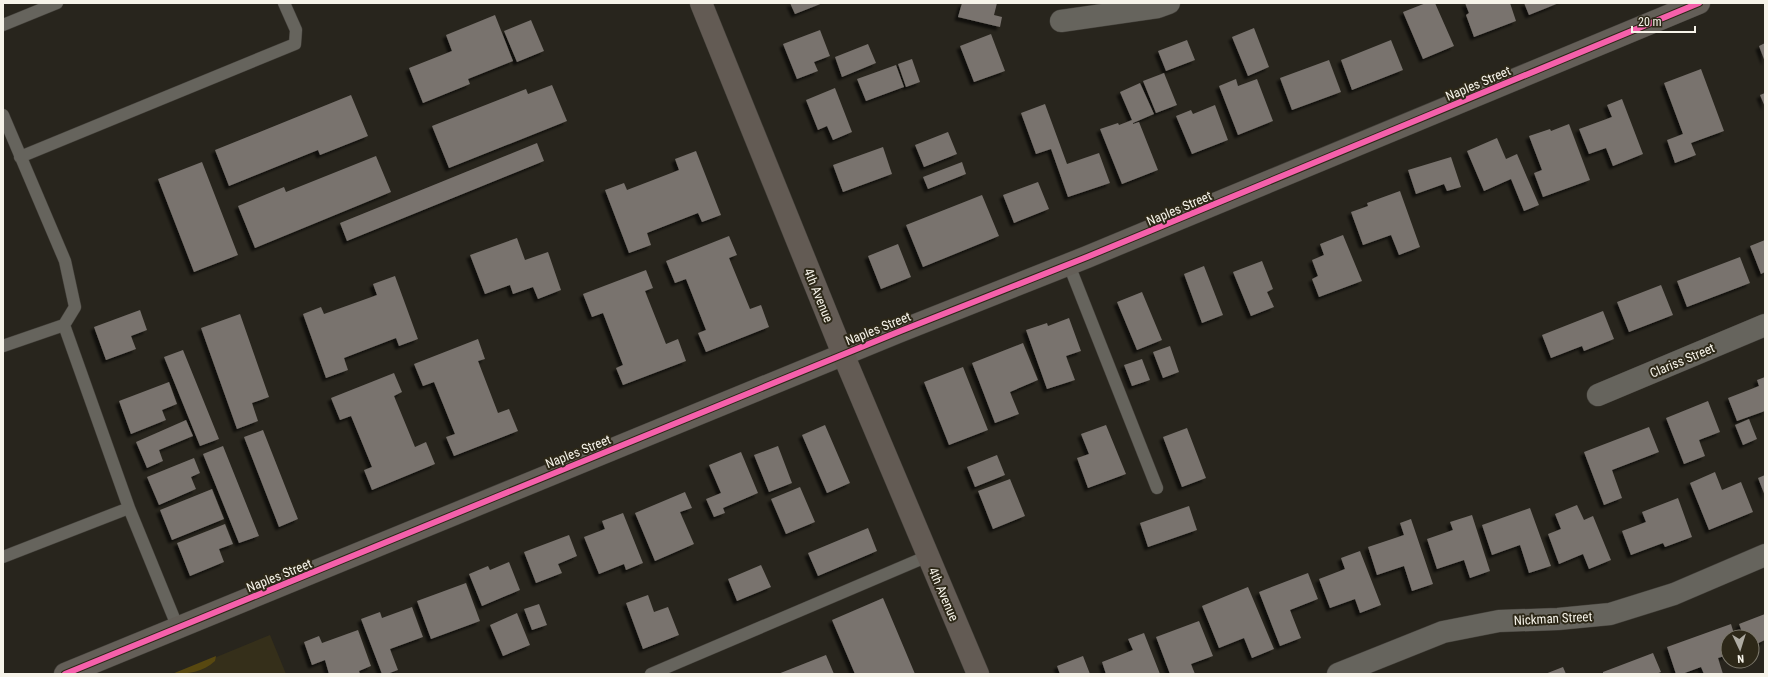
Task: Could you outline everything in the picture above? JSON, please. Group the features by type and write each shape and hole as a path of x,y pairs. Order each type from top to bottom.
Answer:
{"main road":[{"name":"4th Avenue","path":"701,3 843,354 978,674"}],"street":[{"path":"1061,21 1158,8 1169,3"},
{"name":"Naples Street","path":"66,674 843,354 1069,265 1699,3"},
{"name":"Clariss Street","path":"1598,395 1765,325"},
{"name":"Nickman Street","path":"1338,674 1443,632 1499,621 1558,619 1610,614 1674,594 1765,556"}],"lane":[{"path":"3,25 57,3"},
{"path":"20,157 294,44 296,30 284,3"},
{"path":"3,115 65,261 75,307 64,325 3,346"},
{"path":"1069,265 1157,488"},
{"path":"64,325 129,508 178,628"},
{"path":"3,557 129,508"},
{"path":"651,674 928,556"}],"shaded area":[{"path":"270,635 286,674 175,674"},
{"path":"216,656 215,661 205,668 184,674 172,674"}],"building":[{"path":"790,3 823,3 795,14"},
{"path":"962,3 997,3 994,15 1002,17 1000,27 958,17"},
{"path":"1426,3 1435,3 1454,46 1423,59 1403,12"},
{"path":"1465,3 1510,3 1516,21 1474,37 1466,15 1469,13"},
{"path":"1524,3 1559,3 1529,15"},
{"path":"495,15 513,61 468,79 470,84 423,103 409,68 452,51 446,35"},
{"path":"531,20 544,51 517,62 504,31"},
{"path":"1254,28 1269,67 1248,76 1232,37"},
{"path":"820,30 830,56 814,62 818,71 797,79 783,44"},
{"path":"991,34 1005,71 974,82 960,46"},
{"path":"1187,40 1195,60 1166,71 1158,51"},
{"path":"1391,40 1403,70 1352,90 1341,60"},
{"path":"1765,43 1765,62 1759,46"},
{"path":"868,44 876,63 842,77 835,57"},
{"path":"912,59 920,82 906,87 898,64"},
{"path":"1329,60 1341,92 1292,110 1280,78"},
{"path":"896,65 904,87 866,101 857,79"},
{"path":"1701,69 1724,131 1691,143 1696,155 1675,163 1667,140 1683,134 1664,83"},
{"path":"1164,73 1177,105 1156,113 1143,81"},
{"path":"1236,79 1238,86 1257,79 1273,121 1238,135 1219,86"},
{"path":"1140,83 1154,114 1133,124 1139,122 1158,170 1122,184 1100,129 1118,123 1119,125 1132,120 1120,92"},
{"path":"552,85 567,121 449,168 432,126 526,89 528,94"},
{"path":"835,88 852,132 833,140 827,126 818,130 806,100"},
{"path":"1765,93 1765,107 1760,95"},
{"path":"351,95 368,136 320,155 318,150 229,186 215,150"},
{"path":"1622,99 1643,154 1613,166 1606,148 1589,154 1579,129 1612,117 1607,105"},
{"path":"1045,104 1067,164 1099,153 1110,183 1068,197 1051,149 1036,154 1021,113"},
{"path":"1215,105 1228,140 1192,154 1176,116 1191,110 1193,114"},
{"path":"1569,124 1590,180 1543,197 1534,173 1542,170 1529,136 1550,129 1551,131"},
{"path":"948,132 957,154 924,167 915,145"},
{"path":"1497,138 1506,159 1517,154 1539,205 1524,211 1511,179 1484,191 1467,151"},
{"path":"537,143 544,161 347,241 340,223"},
{"path":"883,147 892,174 843,192 833,165"},
{"path":"696,151 721,215 702,222 698,213 647,233 651,245 629,253 605,190 624,183 627,190 679,170 675,159"},
{"path":"376,156 391,192 255,248 238,206 284,187 286,192"},
{"path":"1451,157 1461,187 1447,191 1444,184 1416,194 1408,170"},
{"path":"202,162 238,255 194,272 158,179"},
{"path":"962,162 966,174 928,189 923,177"},
{"path":"1038,182 1049,209 1014,223 1003,195"},
{"path":"1400,191 1420,247 1399,255 1391,235 1363,245 1351,212 1368,206 1367,203"},
{"path":"982,195 999,236 923,267 906,225"},
{"path":"1343,235 1362,281 1319,297 1312,279 1318,276 1312,260 1324,255 1320,244"},
{"path":"729,236 737,255 729,258 750,309 761,305 769,327 706,352 698,333 706,330 686,279 675,283 666,261"},
{"path":"517,238 525,260 548,252 561,290 538,299 533,287 513,294 510,285 485,294 470,255"},
{"path":"1765,240 1765,272 1761,274 1750,246"},
{"path":"898,244 911,277 881,289 868,256"},
{"path":"1740,257 1750,283 1687,307 1677,281"},
{"path":"1262,261 1273,289 1267,292 1274,307 1251,316 1233,272"},
{"path":"1204,266 1223,315 1202,323 1184,274"},
{"path":"646,270 653,288 645,291 666,344 678,339 686,361 623,385 616,368 623,365 603,313 592,317 583,294"},
{"path":"395,276 418,339 399,346 396,338 344,358 348,370 326,378 303,314 321,307 324,314 377,295 373,284"},
{"path":"1661,285 1673,315 1629,332 1617,302"},
{"path":"1142,292 1162,340 1137,350 1117,302"},
{"path":"140,310 147,330 131,336 136,349 106,360 94,327"},
{"path":"1603,311 1614,339 1584,351 1582,346 1551,358 1542,335"},
{"path":"240,314 269,397 252,403 258,421 237,429 201,328"},
{"path":"1069,318 1081,351 1066,356 1075,380 1047,389 1026,330 1047,323 1048,326"},
{"path":"478,339 485,359 478,361 498,413 509,409 518,431 454,456 446,437 455,434 434,382 423,386 414,364"},
{"path":"1023,343 1038,380 1010,392 1019,414 995,423 972,363"},
{"path":"1170,346 1179,372 1163,378 1153,352"},
{"path":"183,350 219,439 200,446 164,357"},
{"path":"1142,359 1150,380 1132,386 1124,365"},
{"path":"963,367 988,430 949,445 924,382"},
{"path":"394,373 402,392 394,396 415,447 426,442 435,464 372,490 364,470 372,467 351,416 340,420 331,398"},
{"path":"1765,377 1765,411 1737,421 1728,398 1759,386 1757,380"},
{"path":"169,382 177,404 162,410 166,420 131,434 119,401"},
{"path":"1708,401 1720,432 1699,440 1705,456 1684,464 1666,418"},
{"path":"1749,419 1757,439 1743,445 1735,425"},
{"path":"186,420 193,436 159,450 163,461 147,468 136,442"},
{"path":"825,425 850,483 827,493 802,435"},
{"path":"1106,425 1126,474 1088,488 1077,458 1089,454 1081,434"},
{"path":"1649,427 1659,452 1612,470 1622,498 1604,505 1584,452"},
{"path":"1187,428 1206,478 1182,487 1163,437"},
{"path":"263,430 298,519 279,527 244,437"},
{"path":"223,446 259,536 239,543 203,454"},
{"path":"778,446 792,483 769,492 754,455"},
{"path":"741,452 758,493 723,508 725,513 714,517 706,499 721,493 709,465"},
{"path":"997,455 1005,475 975,487 967,467"},
{"path":"194,458 200,473 191,477 196,489 159,505 147,477"},
{"path":"1715,472 1722,490 1741,482 1753,512 1709,530 1690,483"},
{"path":"1765,475 1765,496 1758,478"},
{"path":"1010,479 1025,516 993,529 978,491"},
{"path":"800,487 815,522 786,534 771,499"},
{"path":"212,489 224,519 172,540 160,510"},
{"path":"685,492 692,508 680,512 694,544 655,561 635,513"},
{"path":"1678,498 1692,537 1665,547 1663,543 1631,555 1622,531 1646,522 1642,512"},
{"path":"1577,505 1584,520 1593,516 1611,560 1589,569 1583,554 1559,564 1548,534 1561,529 1555,514"},
{"path":"1189,506 1197,530 1148,547 1140,523"},
{"path":"1530,508 1551,566 1529,573 1520,545 1492,555 1482,525"},
{"path":"623,513 643,563 626,570 624,564 599,574 584,537 605,529 602,521"},
{"path":"1472,515 1490,571 1470,578 1464,560 1437,569 1427,539 1453,530 1450,522"},
{"path":"1411,519 1433,584 1412,591 1404,566 1377,575 1368,547 1404,535 1400,523"},
{"path":"225,524 233,544 219,549 224,562 190,576 177,543"},
{"path":"868,528 877,551 818,576 808,553"},
{"path":"569,535 577,556 558,564 562,573 536,583 524,552"},
{"path":"1360,551 1381,605 1360,613 1355,599 1330,608 1319,579 1345,569 1341,558"},
{"path":"509,562 520,590 482,606 469,574 488,566 490,570"},
{"path":"761,565 771,587 737,601 728,579"},
{"path":"1308,573 1318,599 1290,610 1301,638 1280,646 1259,592"},
{"path":"466,583 480,621 431,639 417,601"},
{"path":"1248,587 1274,649 1252,658 1244,638 1219,648 1202,606"},
{"path":"648,595 654,612 668,607 679,635 643,649 626,603"},
{"path":"883,598 915,674 855,674 832,620"},
{"path":"539,604 547,625 532,630 524,609"},
{"path":"412,607 423,637 390,649 398,670 387,674 382,674 361,619 380,612 382,618"},
{"path":"517,613 530,645 503,656 490,625"},
{"path":"1765,614 1765,640 1760,642 1760,629 1741,629 1739,624"},
{"path":"1199,621 1213,656 1191,664 1195,674 1170,674 1156,637"},
{"path":"1731,624 1733,629 1720,629 1720,657 1718,658 1720,669 1721,669 1723,674 1704,674 1701,667 1682,674 1676,674 1667,647"},
{"path":"358,630 371,666 359,671 360,674 329,674 325,660 312,665 304,642 319,636 322,643"},
{"path":"1144,633 1160,674 1106,674 1102,662 1133,650 1128,639"},
{"path":"1653,653 1661,672 1656,674 1603,674 1603,672"},
{"path":"826,655 834,674 778,674"},
{"path":"1083,656 1090,674 1060,674 1057,666"},
{"path":"1563,667 1566,674 1545,674"}],"cycle path":[{"path":"65,674 898,332 1087,257 1699,3"}]}
